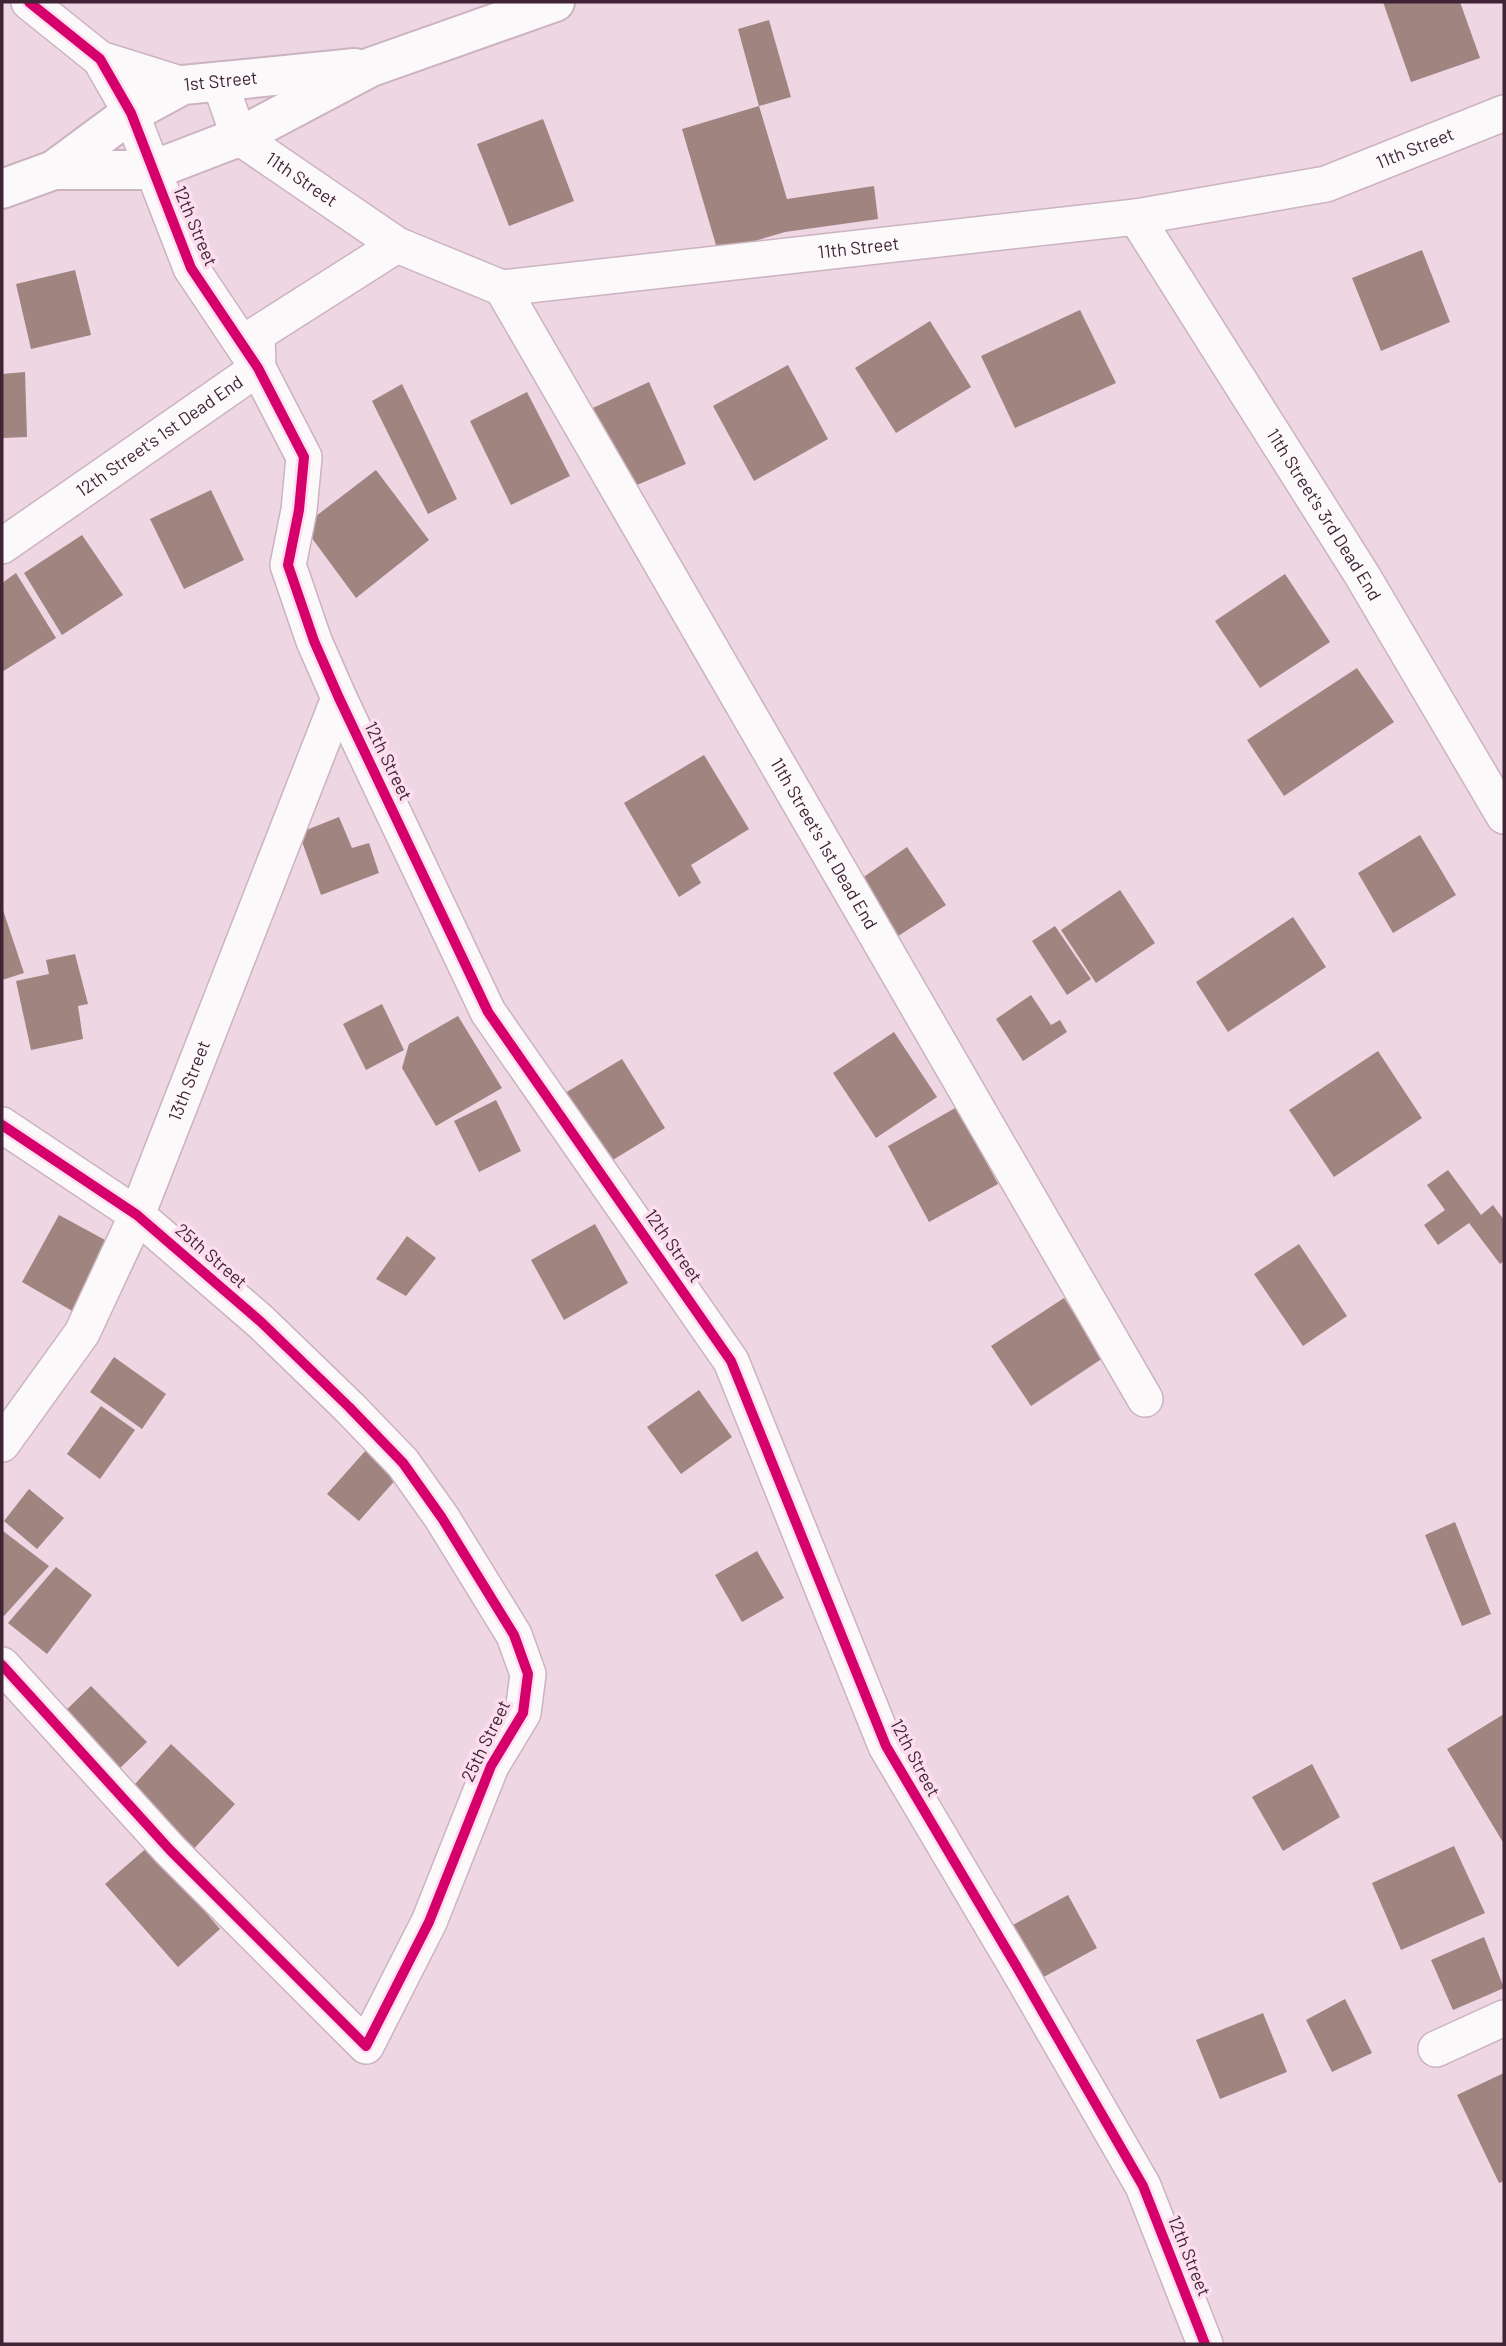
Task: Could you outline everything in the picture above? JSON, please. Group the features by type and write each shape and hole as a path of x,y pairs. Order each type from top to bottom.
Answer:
{"main road":[{"name":"1st Street","path":"54,170 153,170 239,137 371,67 555,2"},
{"name":"1st Street","path":"2,189 54,170 131,113 201,82 371,67"}],"street":[{"path":"29,2 100,59 201,82 239,137"},
{"name":"12th Street","path":"100,59 131,113 191,268 258,368 304,457 299,510 288,565 314,641 338,698 488,1012 731,1361 886,1746 1143,2186 1205,2344"},
{"name":"11th Street","path":"239,137 397,245 502,288 1136,217 1326,184 1504,113"},
{"name":"11th Street's 3rd Dead End","path":"1136,217 1362,575 1504,816"},
{"name":"12th Street's 1st Dead End","path":"2,546 258,368 257,334 397,245"},
{"name":"11th Street's 1st Dead End","path":"502,288 1145,1399"},
{"name":"13th Street","path":"2,1444 82,1333 137,1215 338,698"},
{"name":"25th Street","path":"2,1125 137,1215 261,1322 403,1463 442,1518 514,1635 528,1674 523,1713 491,1766 429,1922 366,2046 170,1850 2,1665"},
{"path":"1436,2049 1504,2018"}],"building":[{"path":"1383,2 1460,2 1480,58 1411,82"},
{"path":"769,20 791,97 759,106 738,29"},
{"path":"759,106 787,199 874,186 878,219 785,232 718,252 682,129"},
{"path":"543,119 574,201 509,226 477,144"},
{"path":"1422,250 1450,322 1381,351 1352,278"},
{"path":"75,270 91,335 31,349 16,284"},
{"path":"1080,310 1116,383 1015,428 981,356"},
{"path":"930,321 971,387 896,433 855,368"},
{"path":"788,365 828,439 754,481 713,406"},
{"path":"25,372 27,437 2,438 2,374"},
{"path":"649,382 686,464 616,494 582,413"},
{"path":"402,384 457,499 428,514 372,401"},
{"path":"527,392 570,476 511,505 470,421"},
{"path":"376,470 429,540 356,598 303,526"},
{"path":"211,490 244,560 184,589 150,519"},
{"path":"82,535 123,595 62,635 24,573"},
{"path":"16,573 56,638 2,672 2,583"},
{"path":"1285,574 1330,642 1260,688 1215,621"},
{"path":"1357,668 1394,722 1284,796 1247,740"},
{"path":"704,755 749,829 691,865 701,883 679,897 624,803"},
{"path":"339,817 352,848 369,843 379,873 321,895 299,833"},
{"path":"1420,835 1456,895 1393,933 1358,873"},
{"path":"907,847 946,905 892,940 855,883"},
{"path":"1120,890 1155,943 1096,983 1061,930"},
{"path":"2,907 24,973 2,980"},
{"path":"1293,917 1326,967 1228,1032 1196,982"},
{"path":"1055,926 1091,979 1067,995 1032,941"},
{"path":"75,954 88,1004 78,1006 83,1039 31,1050 16,981 49,974 46,960"},
{"path":"1031,995 1051,1025 1060,1020 1067,1032 1023,1061 996,1019"},
{"path":"382,1004 404,1050 366,1070 343,1024"},
{"path":"458,1016 502,1088 436,1126 402,1068 409,1044"},
{"path":"894,1032 937,1097 876,1138 833,1073"},
{"path":"1378,1051 1422,1118 1334,1177 1289,1110"},
{"path":"622,1059 665,1128 603,1166 560,1096"},
{"path":"496,1100 521,1151 479,1172 454,1121"},
{"path":"957,1107 998,1184 929,1222 888,1146"},
{"path":"1448,1170 1481,1215 1493,1205 1504,1220 1504,1261 1500,1264 1469,1223 1438,1245 1424,1225 1445,1210 1427,1185"},
{"path":"59,1215 118,1247 81,1316 22,1282"},
{"path":"595,1224 628,1283 564,1320 531,1260"},
{"path":"407,1236 436,1258 406,1296 376,1279"},
{"path":"1299,1244 1347,1316 1303,1346 1254,1274"},
{"path":"1064,1298 1103,1358 1031,1406 991,1346"},
{"path":"114,1357 166,1394 142,1429 90,1392"},
{"path":"699,1390 732,1437 681,1474 647,1427"},
{"path":"101,1406 135,1430 100,1479 67,1454"},
{"path":"367,1449 398,1477 359,1521 327,1494"},
{"path":"29,1489 64,1518 37,1549 4,1521"},
{"path":"1455,1522 1491,1614 1462,1626 1425,1535"},
{"path":"3,1531 49,1566 4,1616 2,1614"},
{"path":"757,1551 784,1598 742,1622 715,1575"},
{"path":"56,1567 92,1595 47,1654 8,1623"},
{"path":"91,1686 147,1742 116,1772 61,1715"},
{"path":"1504,1714 1504,1844 1447,1749"},
{"path":"171,1744 235,1804 190,1853 127,1793"},
{"path":"1312,1764 1340,1817 1283,1851 1252,1797"},
{"path":"149,1846 220,1929 178,1967 105,1884"},
{"path":"1454,1846 1485,1913 1401,1950 1372,1883"},
{"path":"1068,1895 1097,1948 1029,1985 1000,1932"},
{"path":"1484,1937 1504,1988 1453,2010 1431,1960"},
{"path":"1345,1999 1372,2053 1332,2072 1306,2020"},
{"path":"1263,2013 1287,2072 1220,2099 1196,2040"},
{"path":"1504,2073 1504,2181 1499,2183 1457,2095"}],"cycle path":[{"path":"29,2 100,59 131,113 191,268 258,368 304,457 299,510 288,565 314,641 339,698 488,1012 731,1361 886,1746 1143,2186 1205,2344"},
{"path":"2,1125 137,1215 261,1322 349,1407 403,1463 442,1518 514,1635 528,1674 523,1713 491,1766 429,1922 366,2046 170,1850 2,1665"}]}
